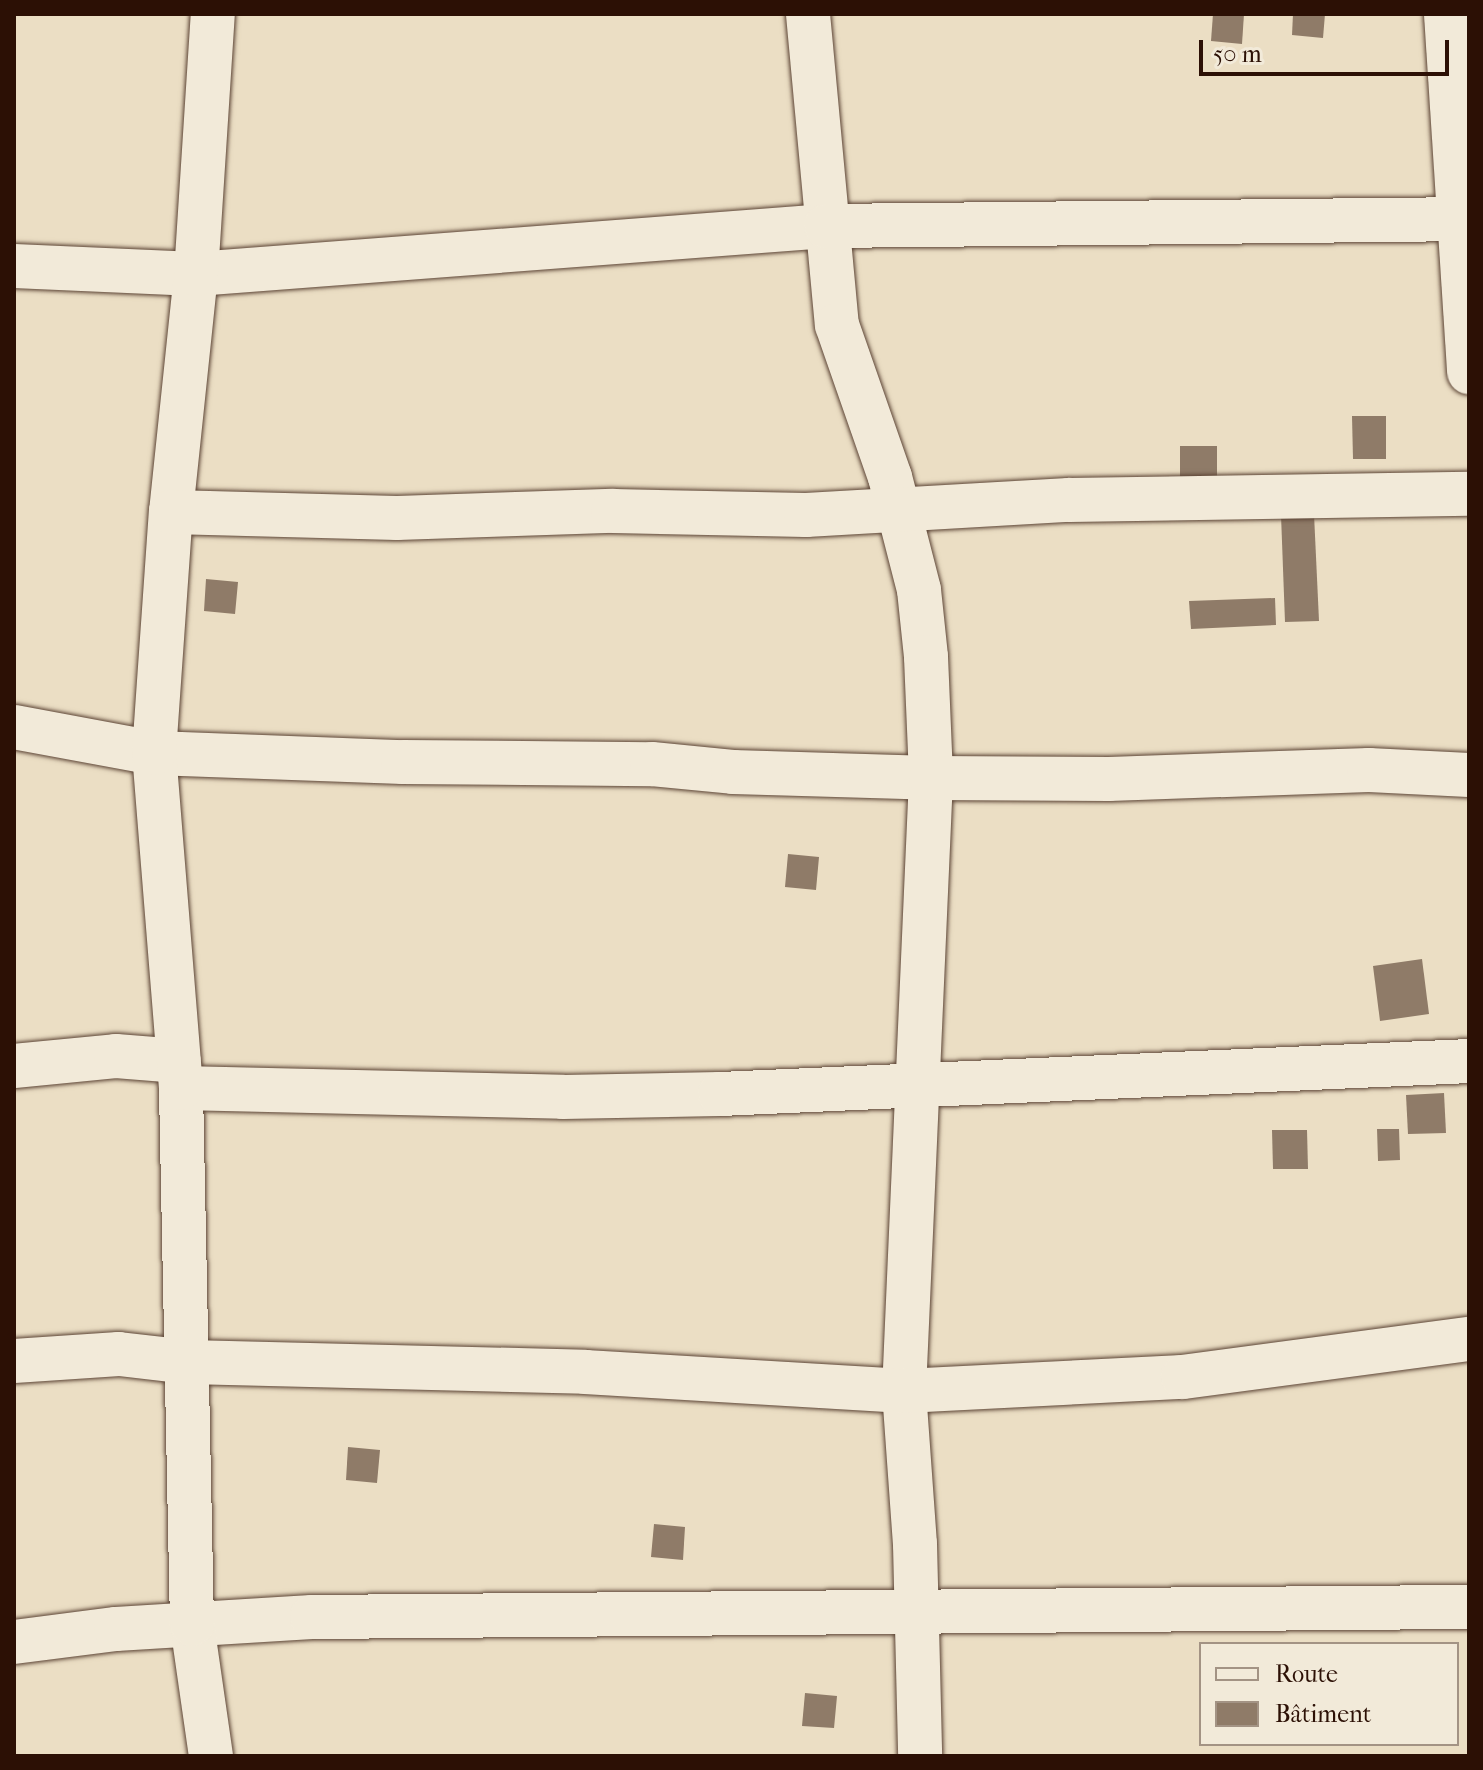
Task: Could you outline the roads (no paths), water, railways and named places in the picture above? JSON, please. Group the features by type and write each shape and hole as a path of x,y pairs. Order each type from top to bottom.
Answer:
{"street":[{"path":"211,1756 192,1624 180,1075 154,753 171,512 196,274 213,14"},
{"path":"808,14 837,325 870,411 919,590 931,778 915,1085 904,1391 920,1756"},
{"path":"1446,14 1464,219 1469,372"},
{"path":"14,266 196,274 826,226 1464,219"},
{"path":"171,512 397,518 613,511 898,513 1069,500 1469,494"},
{"path":"14,727 154,753 403,762 652,764 733,772 931,778 1109,779 1369,770 1469,775"},
{"path":"14,1066 116,1056 180,1075 563,1097 1469,1061"},
{"path":"14,1361 67,1354 188,1362 585,1372 904,1391 1183,1377 1469,1339"},
{"path":"14,1642 192,1624 312,1617 1469,1607"}]}
